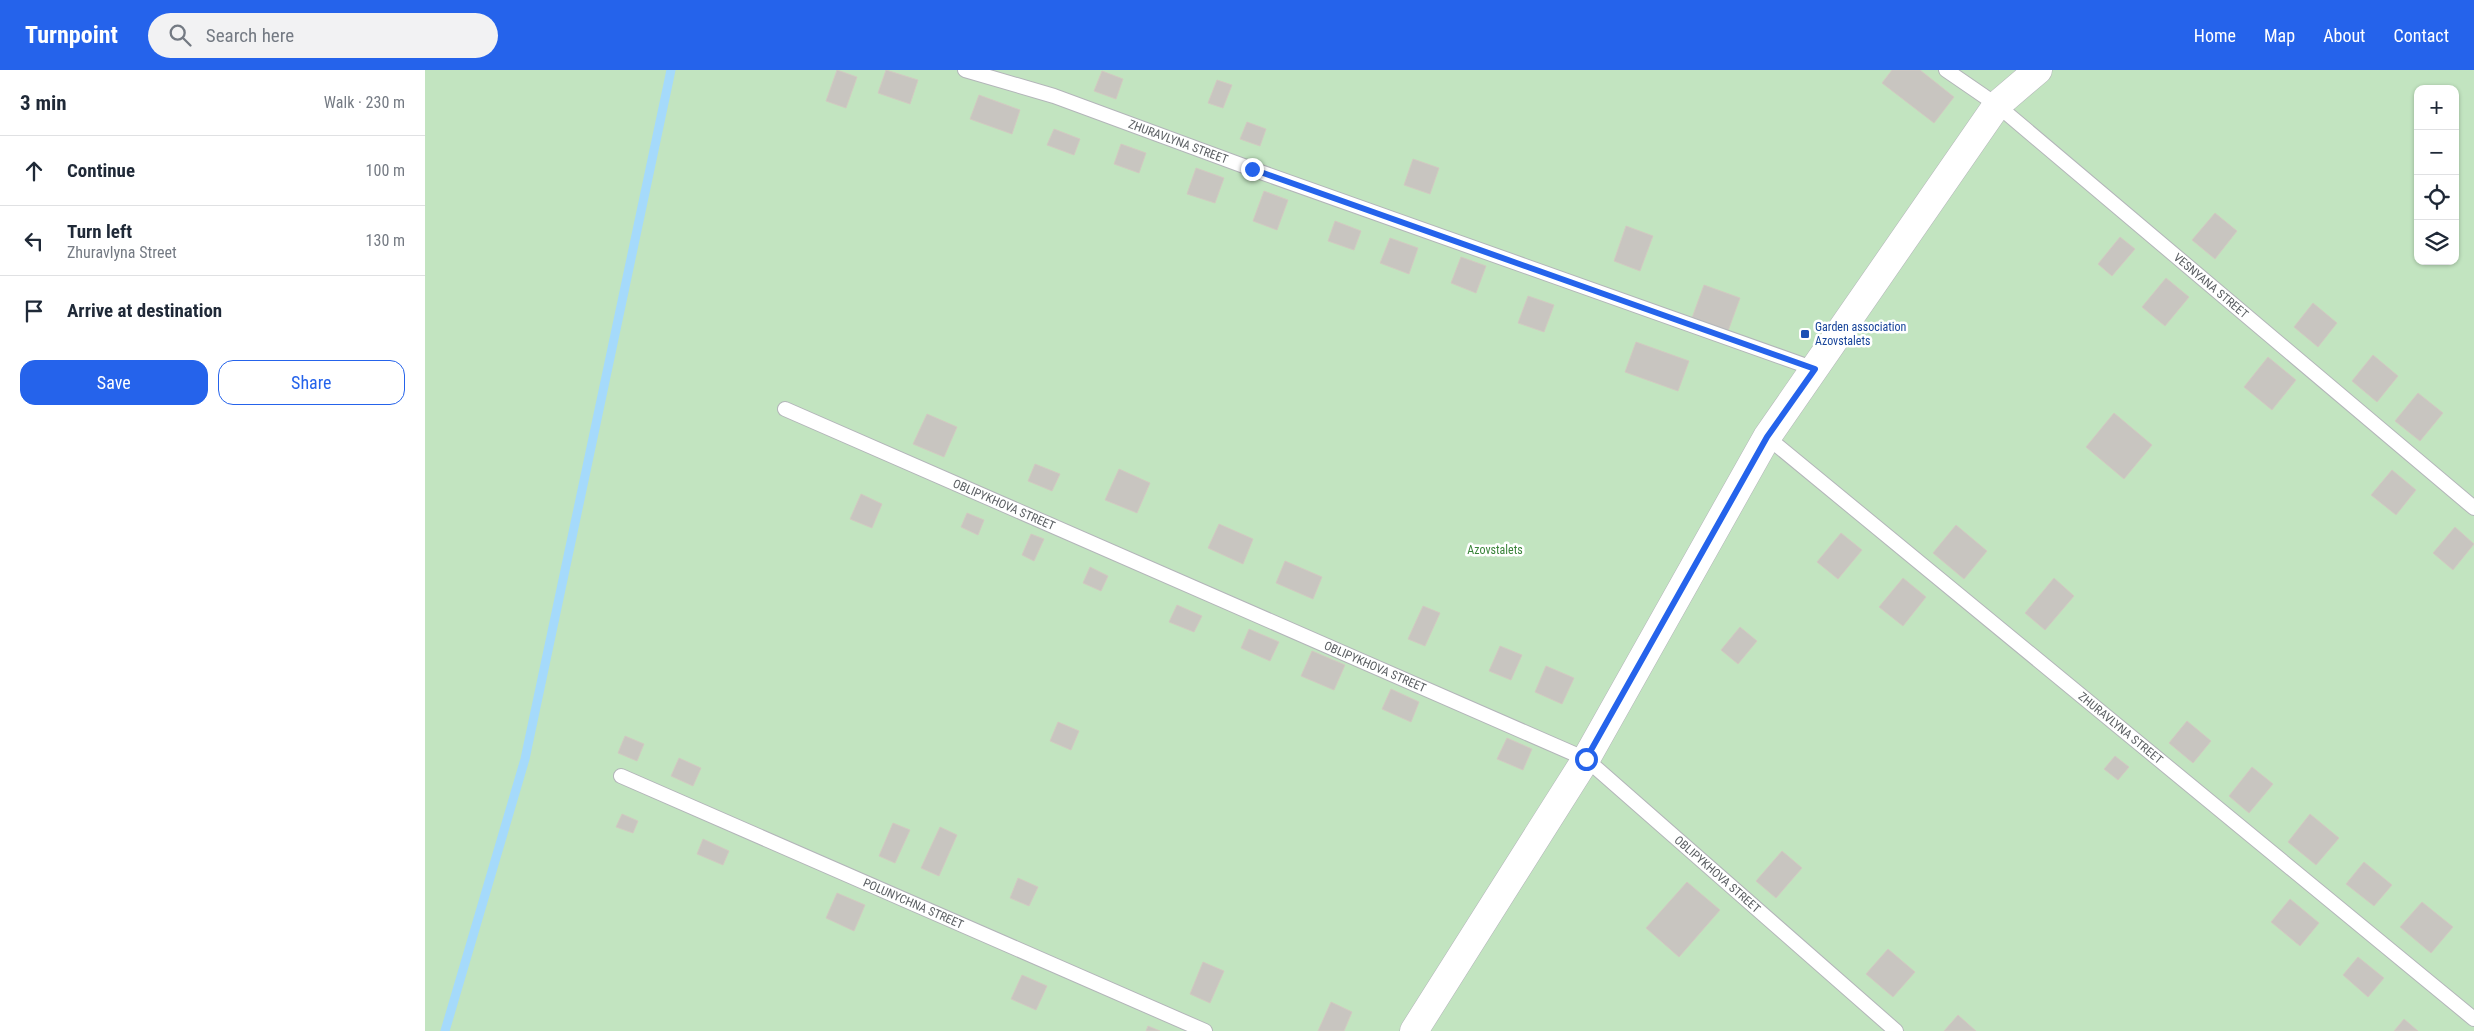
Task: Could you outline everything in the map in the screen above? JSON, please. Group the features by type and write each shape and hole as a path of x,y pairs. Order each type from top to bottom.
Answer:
{"street":[{"path":"1414,1031 1586,759 1767,437 1997,105 2038,70"}],"lane":[{"name":"ZHURAVLYNA STREET","path":"965,70 1054,96 1261,173 1815,369"},
{"name":"VESNYANA STREET","path":"1946,70 1997,105 2474,508"},
{"name":"OBLIPYKHOVA STREET","path":"785,409 1586,759 1896,1031"},
{"name":"ZHURAVLYNA STREET","path":"1767,437 2474,1019"},
{"name":"POLUNYCHNA STREET","path":"621,776 1205,1031"}],"green space":[{"name":"Azovstalets","path":"425,70 2474,70 2474,1031 425,1031"}],"building":[{"path":"837,70 857,77 846,108 826,101"},
{"path":"886,70 918,80 910,104 878,93"},
{"path":"1892,70 1920,70 1954,97 1934,123 1882,83"},
{"path":"1102,71 1123,79 1116,99 1094,91"},
{"path":"1217,80 1232,85 1223,108 1208,103"},
{"path":"979,95 1020,110 1012,134 970,119"},
{"path":"1247,122 1266,129 1260,146 1240,139"},
{"path":"1054,129 1080,139 1074,155 1047,145"},
{"path":"1121,144 1146,153 1139,173 1114,164"},
{"path":"1413,159 1439,168 1430,194 1404,185"},
{"path":"1196,168 1224,178 1215,203 1187,194"},
{"path":"1264,191 1288,200 1277,230 1253,221"},
{"path":"2215,213 2237,231 2215,259 2192,240"},
{"path":"1335,221 1361,231 1354,250 1328,241"},
{"path":"1626,226 1653,236 1640,271 1614,261"},
{"path":"2120,237 2135,249 2112,276 2098,264"},
{"path":"1390,238 1418,248 1409,274 1380,263"},
{"path":"1461,257 1486,266 1476,293 1451,283"},
{"path":"2166,278 2189,297 2165,326 2142,307"},
{"path":"1704,285 1740,298 1728,331 1692,318"},
{"path":"1528,296 1554,305 1544,332 1518,323"},
{"path":"2313,303 2337,323 2318,347 2294,327"},
{"path":"1636,342 1689,361 1678,391 1625,372"},
{"path":"2373,355 2398,376 2377,402 2352,381"},
{"path":"2268,357 2296,380 2272,410 2244,387"},
{"path":"2418,393 2443,413 2420,441 2395,421"},
{"path":"2114,413 2152,445 2124,479 2086,447"},
{"path":"927,414 957,427 944,457 913,444"},
{"path":"1035,464 1060,474 1052,491 1028,481"},
{"path":"1119,469 1150,483 1137,513 1105,500"},
{"path":"2392,470 2416,490 2396,515 2371,495"},
{"path":"861,494 882,504 872,528 850,519"},
{"path":"967,513 984,520 978,535 961,527"},
{"path":"1219,524 1253,539 1243,564 1208,548"},
{"path":"1956,525 1987,551 1964,579 1933,553"},
{"path":"2455,527 2474,544 2453,570 2433,553"},
{"path":"1841,533 1862,550 1838,579 1817,562"},
{"path":"1031,534 1044,539 1034,561 1022,555"},
{"path":"1285,561 1322,577 1313,599 1276,583"},
{"path":"1090,567 1108,576 1101,591 1083,583"},
{"path":"1903,578 1926,597 1903,626 1879,607"},
{"path":"2054,578 2074,596 2045,630 2025,613"},
{"path":"1177,605 1202,616 1194,632 1169,622"},
{"path":"1423,606 1440,613 1425,646 1408,639"},
{"path":"1740,627 1757,641 1738,664 1721,650"},
{"path":"1249,629 1279,642 1270,661 1241,648"},
{"path":"1500,646 1522,655 1511,680 1489,671"},
{"path":"1312,651 1345,665 1334,690 1301,676"},
{"path":"1546,666 1574,678 1562,704 1535,692"},
{"path":"1391,689 1419,702 1411,722 1382,709"},
{"path":"2187,721 2211,741 2193,763 2169,743"},
{"path":"1058,722 1079,731 1071,750 1050,741"},
{"path":"625,736 644,744 637,761 618,753"},
{"path":"1507,738 1532,749 1523,770 1497,759"},
{"path":"2115,756 2129,767 2118,780 2104,769"},
{"path":"679,758 701,768 693,786 671,776"},
{"path":"2252,767 2273,784 2249,813 2229,796"},
{"path":"622,814 638,821 633,833 616,827"},
{"path":"2310,814 2339,838 2316,865 2288,842"},
{"path":"893,823 910,830 895,863 879,856"},
{"path":"940,827 957,835 939,876 921,868"},
{"path":"703,839 729,851 723,865 697,854"},
{"path":"1782,851 1802,868 1776,898 1756,881"},
{"path":"2364,862 2392,885 2374,906 2346,884"},
{"path":"1018,878 1038,887 1029,906 1010,898"},
{"path":"1687,882 1720,910 1679,957 1646,928"},
{"path":"837,893 865,905 854,931 826,918"},
{"path":"2290,899 2319,923 2300,946 2271,922"},
{"path":"2422,902 2453,927 2431,953 2400,927"},
{"path":"1888,949 1915,972 1893,997 1866,974"},
{"path":"2358,957 2384,978 2368,997 2343,975"},
{"path":"1203,962 1224,971 1210,1003 1190,994"},
{"path":"1022,975 1047,986 1036,1010 1011,999"},
{"path":"1331,1002 1352,1012 1344,1031 1318,1031"},
{"path":"1958,1015 1976,1031 1944,1031"},
{"path":"2404,1019 2418,1031 2394,1031"},
{"path":"1148,1026 1160,1031 1146,1031"}],"waterway":[{"path":"445,1031 525,759 671,70"}],"place":[{"name":"Garden association Azovstalets","path":"1805,334"}],"route":[{"path":"1252,169 1815,369 1767,437 1586,759"}]}
